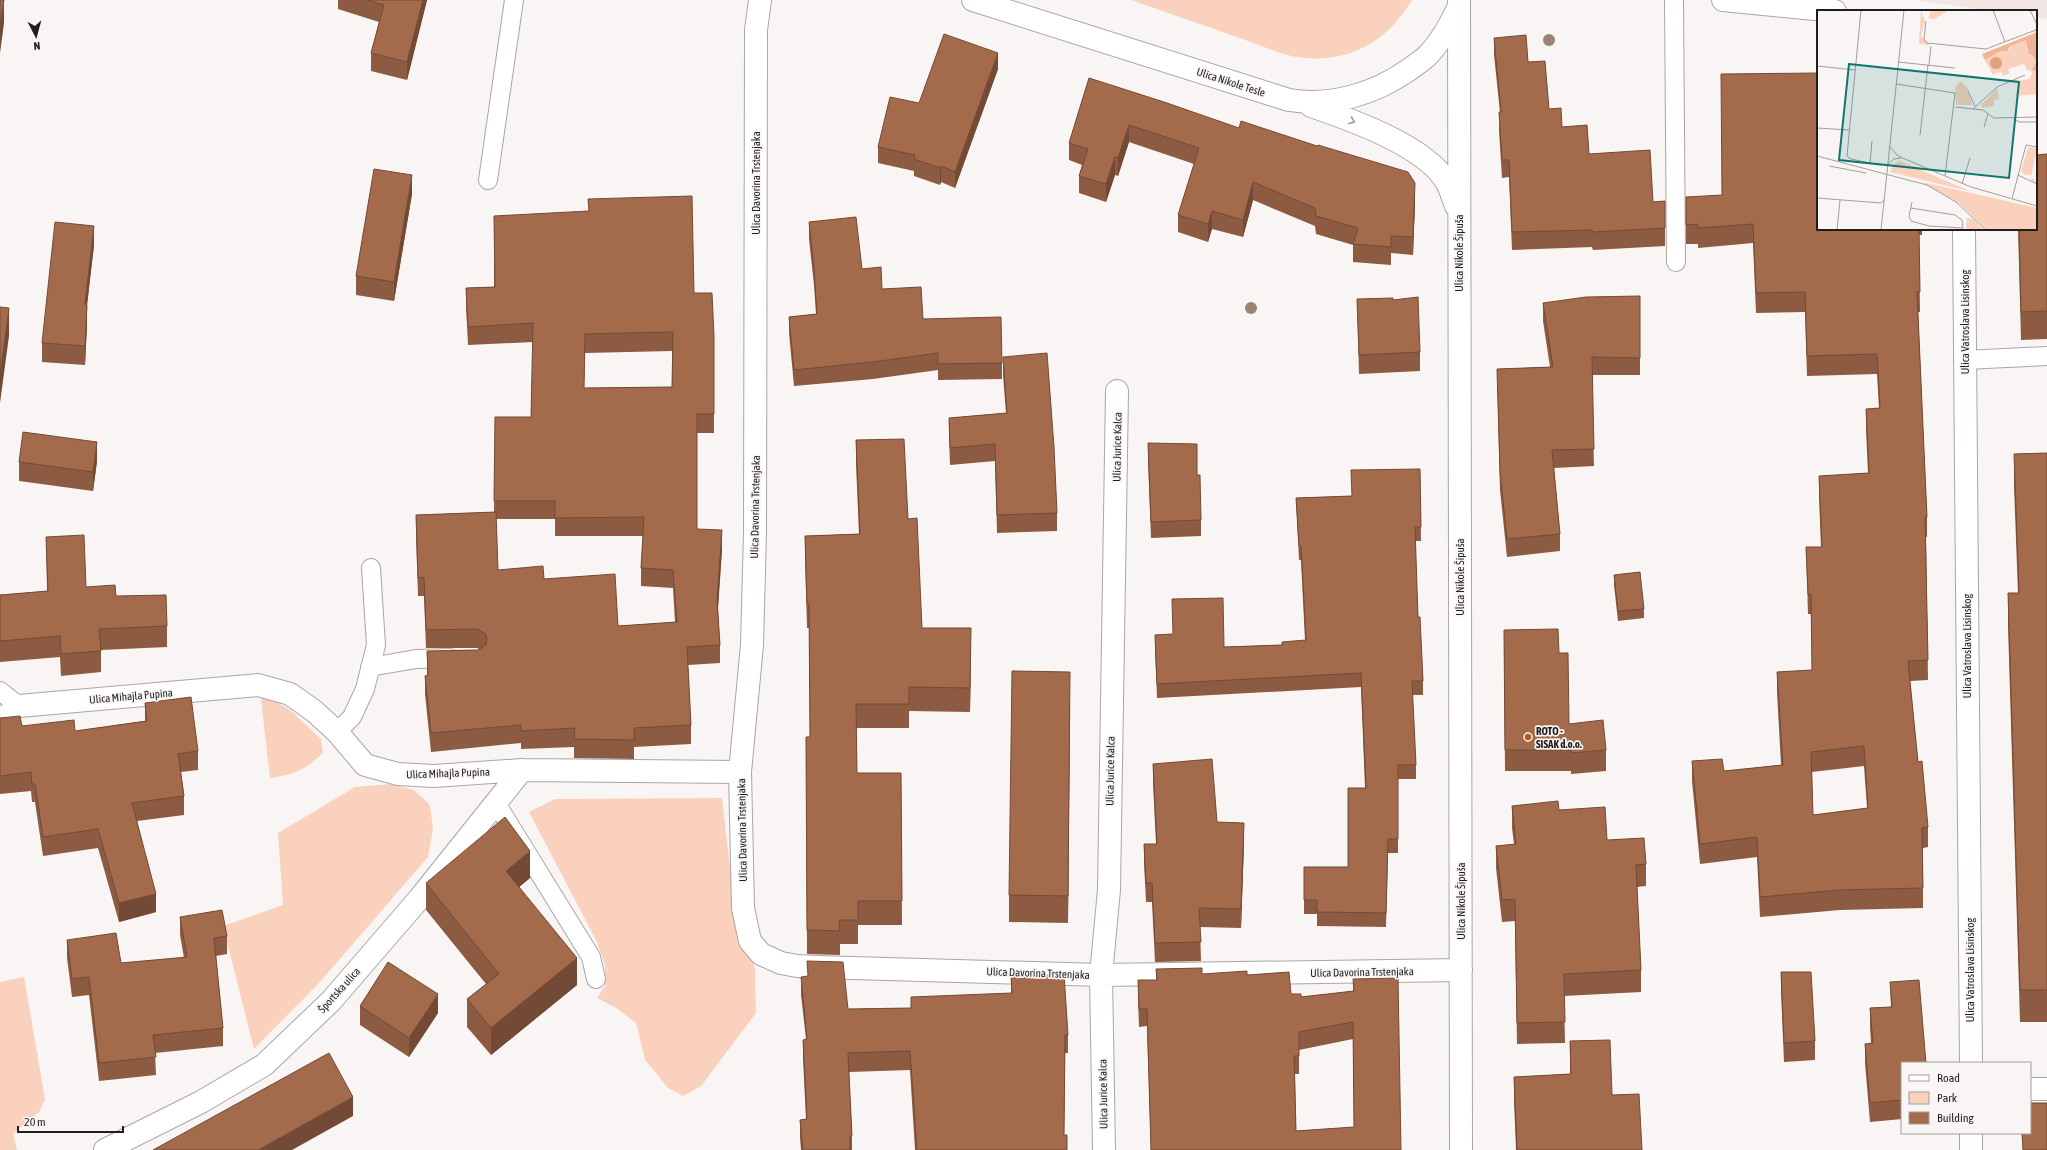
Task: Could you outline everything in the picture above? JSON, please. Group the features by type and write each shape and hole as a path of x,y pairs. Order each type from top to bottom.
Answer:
{"street":[{"name":"Ulica Davorina Trstenjaka","path":"760,0 756,30 755,549 752,645 740,772 743,908 750,941 761,954 781,963 798,966 1101,975 1461,970"},
{"name":"Ulica Nikole Tesle","path":"973,0 1289,100 1324,103 1373,90 1398,77 1426,57 1452,22 1459,2"},
{"path":"1722,0 1825,10"},
{"name":"Ulica Nikole Šipuša","path":"1459,2 1461,1150"},
{"path":"1302,102 1353,121 1397,141 1418,154 1434,167 1447,182 1459,215"},
{"name":"Ulica Vatroslava Lisinskog","path":"1964,230 1971,1062"},
{"name":"Ulica Jurice Kalca","path":"1104,1150 1101,975 1109,890 1117,391"},
{"name":"Ulica Mihajla Pupina","path":"19,706 258,685 290,694 314,711 337,732 365,764 398,774 434,776 522,770 740,772"},
{"name":"Športska ulica","path":"105,1150 201,1102 264,1065 331,1001 419,899 522,770"},
{"path":"2031,1089 2047,1089"},
{"path":"1971,1134 1971,1150"}],"lane":[{"path":"488,180 514,0"},
{"path":"1674,0 1676,262"},
{"path":"1965,360 2047,356"},
{"path":"337,732 352,717 365,690 376,645 371,568"},
{"path":"370,666 416,659 470,658"},
{"path":"0,691 19,706"},
{"name":"Ulica Mihajla Pupina","path":"0,718 19,706"},
{"path":"496,803 591,957 596,979"}],"shaded area":[{"path":"1915,0 2047,0 2047,19 2037,17 2037,10 1985,10"}],"green space":[{"path":"1131,0 1412,0 1401,16 1389,29 1376,40 1361,49 1345,55 1328,58 1310,58 1291,56 1268,49"},
{"path":"261,699 273,700 290,710 321,739 323,753 299,771 270,778"},
{"path":"391,784 414,790 430,805 433,829 428,857 320,982 254,1049 223,926 283,905 278,833 355,787"},
{"path":"722,798 738,937 752,958 755,970 756,1013 701,1086 683,1096 668,1088 645,1060 636,1023 616,1008 597,998 605,986 605,965 597,942 529,812 555,799"},
{"path":"24,977 45,1099 39,1112 13,1134 17,1150 0,1150 0,982"}],"building":[{"path":"0,0 4,0 0,25"},
{"path":"367,0 423,0 407,62 371,53 384,5"},
{"path":"944,34 998,53 955,172 941,166 940,168 914,159 915,155 878,147 890,97 919,103"},
{"path":"1526,35 1528,62 1545,61 1549,109 1561,108 1562,127 1587,125 1589,154 1650,150 1653,202 1665,201 1665,228 1593,232 1592,230 1512,232 1509,160 1502,160 1499,112 1501,112 1494,38"},
{"path":"1817,73 1817,230 1919,230 1920,292 1917,292 1927,517 1925,517 1928,660 1908,661 1918,762 1922,761 1928,827 1922,828 1923,888 1840,890 1760,897 1757,837 1700,844 1692,761 1722,759 1724,771 1783,765 1777,672 1812,670 1811,594 1808,594 1806,547 1822,547 1819,476 1869,473 1866,409 1880,408 1877,354 1807,356 1805,292 1756,293 1753,224 1698,228 1698,224 1686,225 1686,197 1722,195 1721,74","holes":["1864,746 1868,808 1813,815 1811,752"]},
{"path":"1089,78 1239,128 1241,121 1317,146 1318,145 1408,172 1415,183 1413,237 1391,236 1391,247 1353,244 1358,228 1316,216 1315,208 1253,182 1243,220 1212,211 1208,224 1178,215 1199,148 1129,125 1118,158 1115,157 1106,184 1079,176 1088,149 1069,143"},
{"path":"2047,154 2047,311 2021,312 2019,230 2037,230 2037,155"},
{"path":"374,169 412,175 394,282 356,276"},
{"path":"692,196 694,293 712,293 714,336 714,414 697,414 697,529 722,530 717,600 720,645 687,647 691,725 634,728 634,740 574,739 575,728 521,731 521,725 431,733 425,676 428,675 427,651 478,650 486,645 487,639 486,634 477,629 426,630 424,577 418,578 416,515 496,512 498,570 543,566 544,579 615,574 618,626 677,622 673,570 641,568 644,517 555,518 555,501 494,501 495,417 531,417 533,323 468,327 466,288 495,287 494,216 589,211 588,199","holes":["673,332 672,387 584,388 585,334"]},
{"path":"856,217 862,269 881,267 882,289 921,287 923,319 1001,317 1002,363 938,364 938,353 873,362 794,370 789,317 817,314 809,222"},
{"path":"55,222 94,226 85,304 87,305 85,346 42,343"},
{"path":"1640,296 1640,358 1592,357 1594,449 1552,450 1560,534 1507,539 1500,472 1497,369 1553,367 1543,303 1586,297"},
{"path":"1418,297 1420,352 1359,355 1357,299 1393,298 1393,300"},
{"path":"0,307 9,308 0,375"},
{"path":"1047,353 1057,513 997,515 995,444 950,448 949,418 1007,413 1003,357"},
{"path":"23,432 97,442 93,472 19,462"},
{"path":"904,439 908,519 917,518 922,628 971,628 970,688 909,687 909,704 856,704 857,773 901,773 902,901 858,901 858,920 839,920 840,931 807,930 806,737 810,737 809,604 807,604 805,536 860,534 856,440"},
{"path":"1148,443 1197,444 1197,475 1200,475 1201,520 1151,522"},
{"path":"2047,453 2047,990 2020,990 2008,593 2019,593 2014,454"},
{"path":"1420,469 1421,527 1415,527 1418,617 1420,617 1423,681 1412,681 1416,765 1398,765 1398,839 1388,839 1386,913 1317,912 1317,900 1304,900 1304,867 1348,867 1348,788 1366,788 1361,673 1157,684 1155,635 1173,634 1172,599 1223,598 1224,647 1282,645 1282,642 1306,640 1301,546 1299,546 1296,498 1352,496 1351,470"},
{"path":"84,535 86,587 115,585 116,596 166,595 167,626 99,629 101,651 61,654 60,636 0,641 0,595 48,591 46,537"},
{"path":"1640,572 1644,609 1618,611 1614,575"},
{"path":"1558,629 1559,653 1568,653 1569,724 1603,720 1606,750 1571,753 1571,750 1505,750 1504,630"},
{"path":"1012,671 1070,672 1068,896 1009,895"},
{"path":"191,697 198,751 178,754 184,796 132,803 156,894 119,903 98,829 43,837 35,784 32,784 31,772 0,776 0,718 20,716 22,726 74,720 75,731 147,721 145,703"},
{"path":"1212,759 1217,822 1244,823 1241,909 1199,908 1201,942 1155,943 1152,883 1146,883 1144,844 1157,844 1153,764"},
{"path":"1558,801 1559,810 1605,807 1607,840 1644,838 1646,864 1636,865 1641,970 1564,974 1565,1022 1517,1023 1515,899 1502,900 1496,846 1516,844 1512,806"},
{"path":"505,817 530,851 506,871 577,958 491,1028 467,999 499,974 426,883"},
{"path":"222,910 227,936 214,938 223,1028 153,1035 156,1057 99,1063 89,977 72,979 67,940 116,933 121,963 187,957 180,917"},
{"path":"807,961 843,962 848,1009 911,1008 911,997 1012,993 1011,977 1064,974 1068,1035 1065,1035 1064,1135 1067,1135 1067,1150 917,1150 910,1051 848,1053 852,1136 850,1136 850,1150 803,1150 800,1120 807,1119 803,1040 807,1039 801,977 808,976"},
{"path":"388,962 438,994 409,1038 360,1006"},
{"path":"1202,968 1202,974 1247,971 1247,975 1289,972 1291,994 1301,994 1301,997 1354,991 1353,979 1398,978 1401,1150 1151,1150 1147,1009 1139,1009 1138,980 1157,980 1156,969","holes":["1353,1022 1354,1127 1296,1131 1294,1056 1299,1056 1299,1032"]},
{"path":"1781,972 1811,972 1815,1041 1784,1043"},
{"path":"1919,980 1926,1062 1901,1062 1901,1100 1870,1103 1865,1044 1873,1043 1870,1008 1892,1007 1890,982"},
{"path":"1610,1040 1612,1095 1639,1094 1642,1150 1517,1150 1514,1077 1571,1074 1570,1041"},
{"path":"329,1053 353,1097 258,1150 153,1150"},
{"path":"2031,1103 2047,1103 2047,1150 2023,1150 2022,1134 2031,1134"}],"place":[{"name":"ROTO - SISAK d.o.o.","path":"1528,737"}]}
